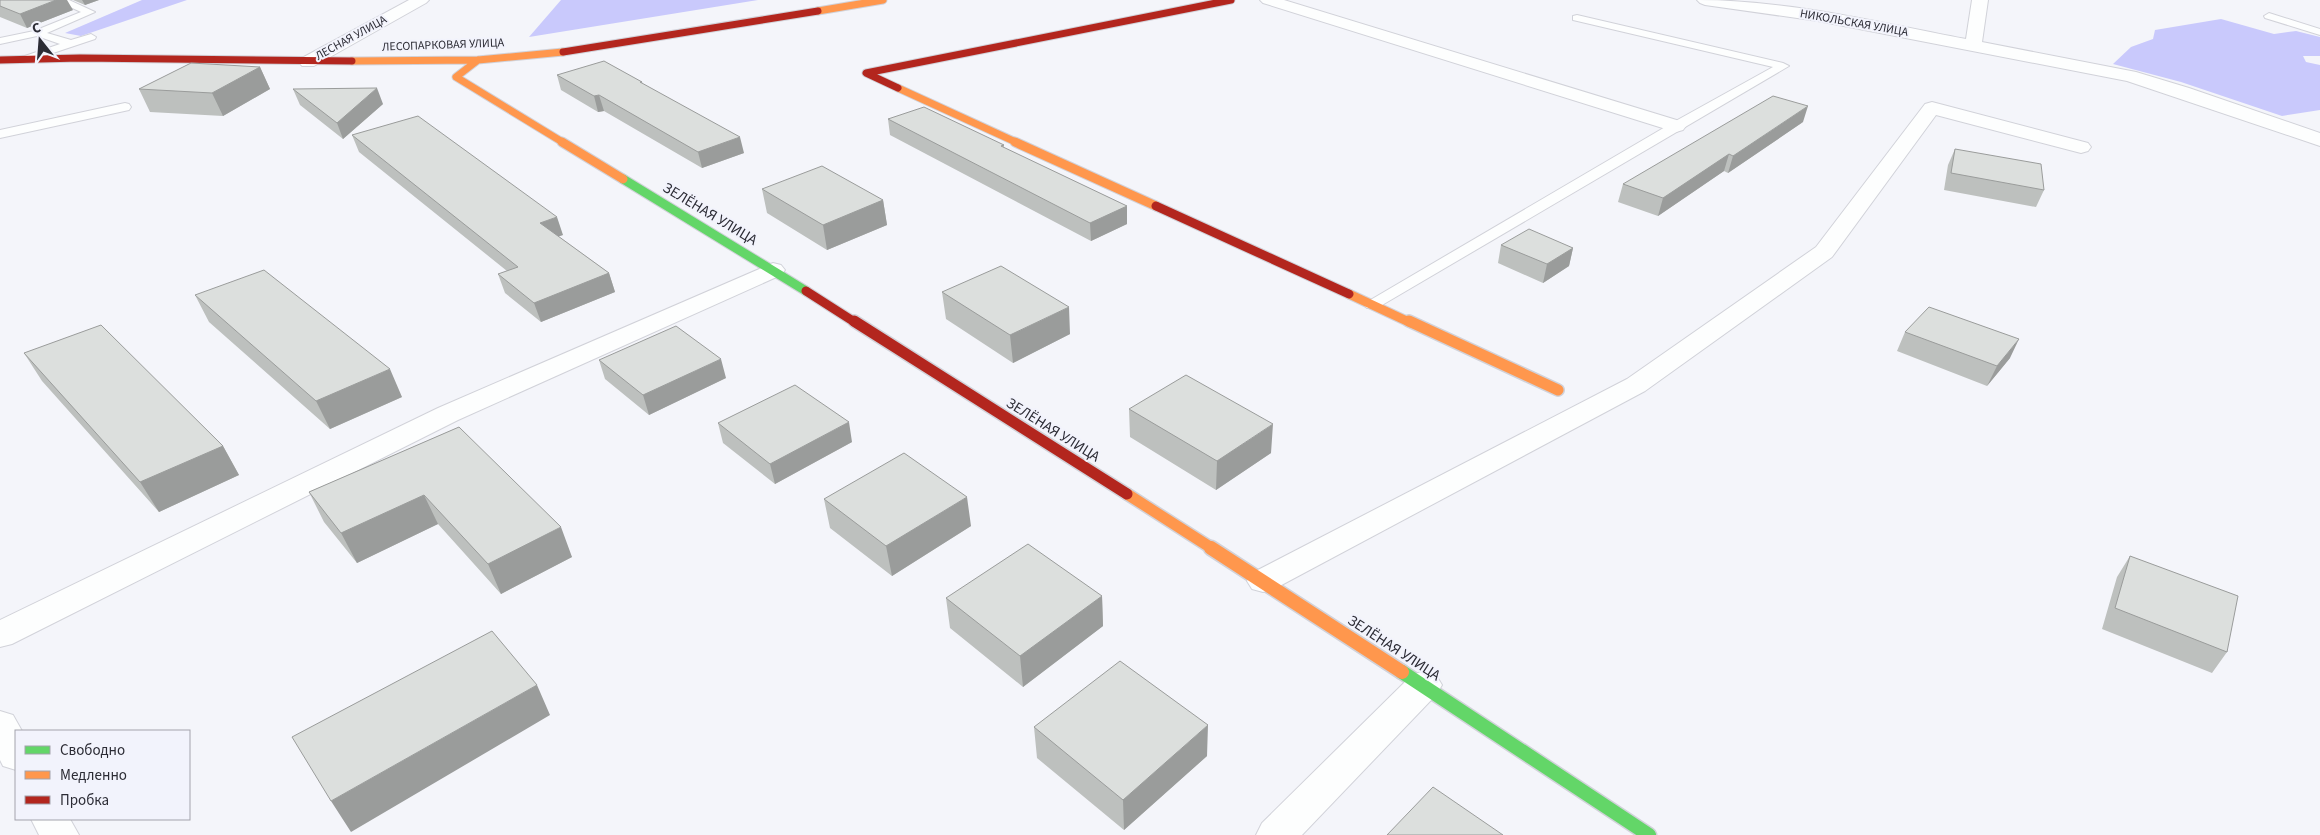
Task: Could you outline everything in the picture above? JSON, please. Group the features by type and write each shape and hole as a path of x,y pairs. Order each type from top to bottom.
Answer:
{"street":[{"name":"ЛЕСНАЯ УЛИЦА","path":"308,62 421,0"},
{"name":"ЛЕСОПАРКОВАЯ УЛИЦА","path":"0,60 80,58 308,62 478,60 600,47 883,0"},
{"path":"1231,0 866,73 1558,390"},
{"path":"1268,0 1676,126"},
{"name":"НИКОЛЬСКАЯ УЛИЦА","path":"1705,0 1818,16 2130,76 2183,92 2320,140"},
{"path":"1973,45 1980,0"},
{"name":"ЗЕЛЁНАЯ УЛИЦА","path":"478,60 456,77 773,270 1263,581 1424,685 1649,835"},
{"path":"1263,581 1636,385 1769,291 1824,252 1932,108 2081,147"},
{"path":"0,635 448,414 773,270"},
{"path":"1276,835 1424,685"},
{"path":"0,725 15,753"},
{"path":"51,820 59,835"}],"lane":[{"path":"0,41 38,33 90,12 60,0"},
{"path":"2269,16 2320,32"},
{"path":"1372,305 1676,126 1783,66 1577,18"},
{"path":"38,33 72,44"},
{"path":"26,59 91,37"},
{"path":"0,134 125,106"}],"shaded area":[{"path":"142,0 187,0 81,36 65,33"},
{"path":"561,0 758,0 529,37"},
{"path":"2221,19 2274,34 2296,31 2320,37 2320,56 2303,56 2306,62 2320,65 2320,110 2282,116 2181,82 2113,64 2131,47 2153,39 2155,30"}],"building":[{"path":"0,0 56,0 20,14 0,6"},
{"path":"604,61 740,137 698,152 599,95 594,96 557,75"},
{"path":"191,63 260,67 212,93 139,89"},
{"path":"377,88 337,123 293,89"},
{"path":"1773,96 1808,106 1733,156 1729,154 1663,198 1623,184"},
{"path":"924,107 1127,206 1090,223 888,119"},
{"path":"418,116 557,217 540,223 609,273 534,303 498,274 518,267 352,135"},
{"path":"1955,149 2041,164 2044,190 1951,173"},
{"path":"822,166 883,200 823,225 762,189"},
{"path":"1529,229 1573,248 1547,264 1501,245"},
{"path":"1001,266 1069,307 1010,335 942,292"},
{"path":"264,270 390,369 316,401 195,295"},
{"path":"1929,307 2019,339 1997,366 1905,332"},
{"path":"101,325 223,446 140,482 24,353"},
{"path":"676,326 721,359 643,395 599,360"},
{"path":"1186,375 1273,424 1217,461 1129,409"},
{"path":"795,385 849,422 770,464 718,423"},
{"path":"459,427 561,527 488,564 424,495 341,533 309,492"},
{"path":"904,453 967,497 886,546 824,499"},
{"path":"1028,544 1102,596 1020,656 946,598"},
{"path":"2130,556 2238,596 2227,652 2115,608"},
{"path":"492,631 537,685 331,801 292,737"},
{"path":"1120,661 1208,725 1123,800 1034,727"},
{"path":"1433,787 1503,835 1387,835"}],"traffic: fast":[{"path":"623,179 806,291"},
{"path":"1402,672 1649,835"}],"traffic: slow":[{"path":"818,11 883,0"},
{"path":"352,61 478,60 563,52"},
{"path":"478,60 456,77 623,179"},
{"path":"898,88 1156,206"},
{"path":"1349,294 1558,390"},
{"path":"1127,494 1402,672"}],"traffic: jam":[{"path":"898,88 866,73 1231,0"},
{"path":"563,52 818,11"},
{"path":"0,60 80,58 352,61"},
{"path":"1156,206 1349,294"},
{"path":"806,291 1127,494"}]}
